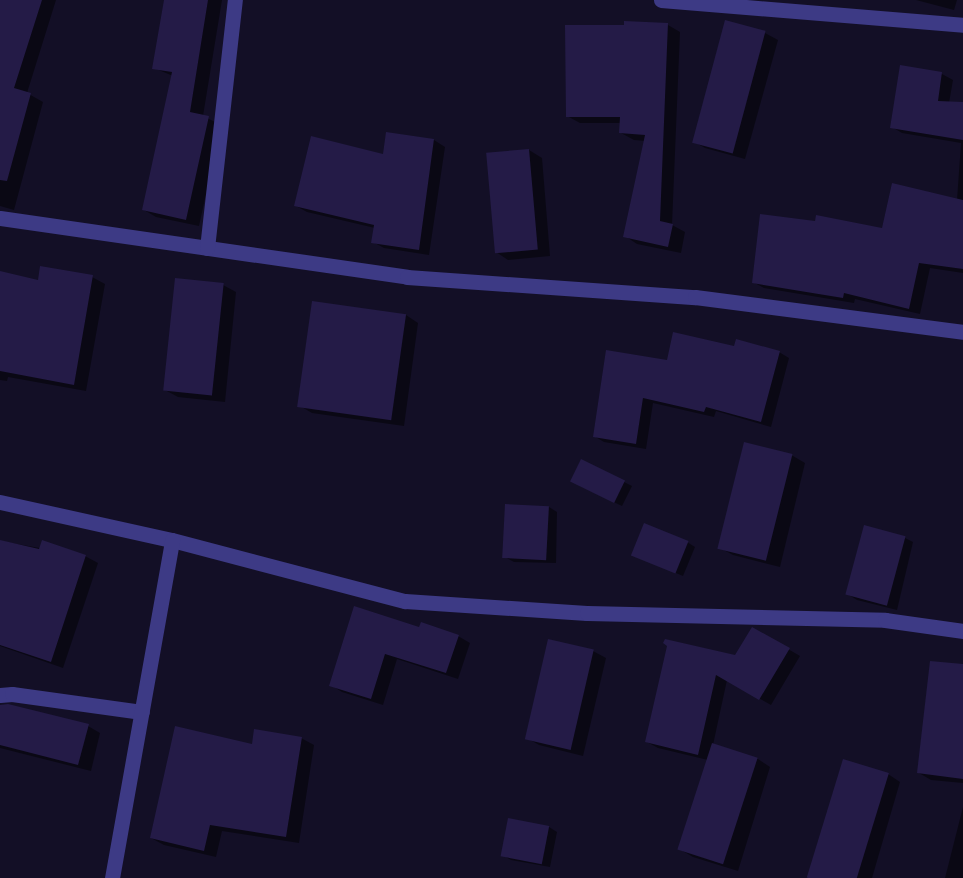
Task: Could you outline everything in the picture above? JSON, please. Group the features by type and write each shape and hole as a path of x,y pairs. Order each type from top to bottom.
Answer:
{"street":[{"path":"207,248 235,0"},
{"path":"661,0 963,25"},
{"path":"0,218 407,277 695,297 963,332"},
{"path":"0,502 172,540 405,602 587,613 885,620 963,631"},
{"path":"112,878 172,540"},
{"path":"0,695 12,694 141,712"}],"building":[{"path":"0,0 42,0 14,88 31,93 7,181 0,180"},
{"path":"164,0 208,0 190,112 209,116 186,220 142,210 172,72 152,69"},
{"path":"725,20 766,31 733,154 692,143"},
{"path":"624,21 668,23 660,221 673,224 668,247 623,237 645,135 619,133 620,117 566,117 565,25 624,25"},
{"path":"900,65 942,72 938,101 963,102 963,140 890,128"},
{"path":"386,132 434,139 419,250 371,243 374,225 294,206 311,136 383,154"},
{"path":"529,149 538,250 495,253 486,153"},
{"path":"892,183 963,200 963,269 919,263 909,309 844,293 843,298 752,283 760,214 815,221 816,215 882,228"},
{"path":"40,266 93,275 74,385 0,371 0,271 38,280"},
{"path":"175,278 224,283 212,396 163,390"},
{"path":"312,301 406,314 391,420 297,407"},
{"path":"673,332 734,346 736,339 780,351 761,422 706,407 704,412 643,398 636,444 593,437 606,350 667,360"},
{"path":"744,442 793,454 766,561 717,549"},
{"path":"581,459 625,480 614,503 570,481"},
{"path":"505,504 549,506 546,560 502,558"},
{"path":"644,523 689,541 675,573 631,555"},
{"path":"864,525 906,536 887,606 845,595"},
{"path":"0,540 39,549 42,540 86,555 51,662 0,645"},
{"path":"354,606 419,627 421,622 459,635 446,673 385,654 371,699 329,686"},
{"path":"752,627 790,648 759,700 716,675 698,755 645,742 667,646 663,643 665,639 735,655"},
{"path":"548,639 594,650 571,750 525,739"},
{"path":"930,661 963,664 963,779 917,773"},
{"path":"8,704 89,724 78,765 0,745 0,705"},
{"path":"175,726 252,744 254,729 302,737 286,837 210,825 204,851 150,838"},
{"path":"712,743 758,758 723,864 677,850"},
{"path":"843,759 889,773 857,878 807,878"},
{"path":"508,818 549,826 542,864 501,856"}]}
